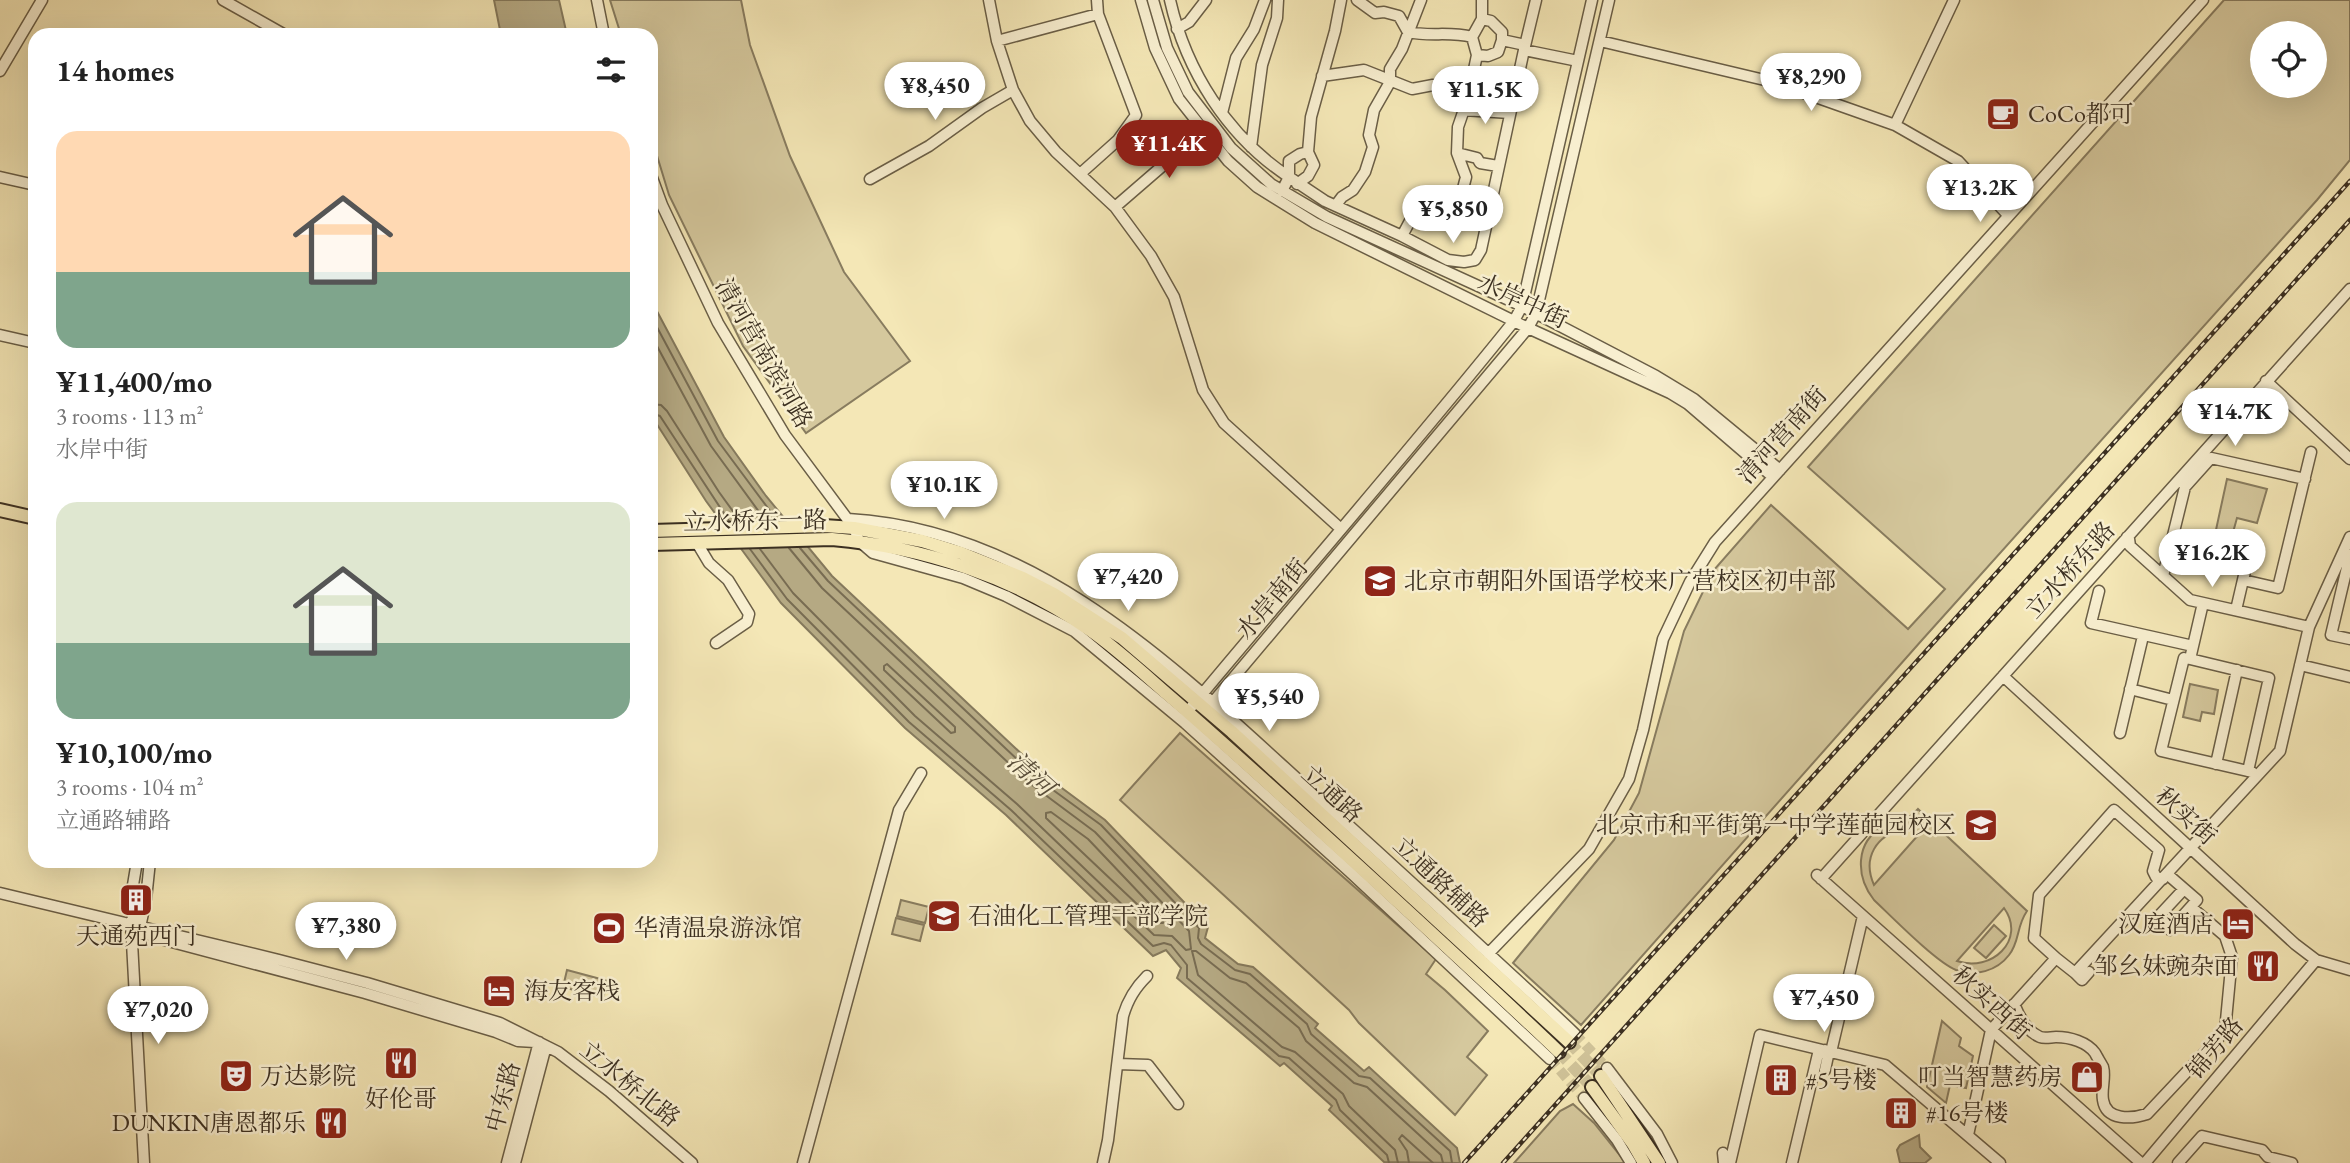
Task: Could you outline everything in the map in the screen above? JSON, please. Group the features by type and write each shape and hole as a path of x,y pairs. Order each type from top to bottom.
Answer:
{"main road":[{"path":"0,501 28,508"},
{"path":"0,510 28,516"},
{"name":"立水桥东一路","path":"658,531 851,524"},
{"name":"立通路","path":"851,524 922,541 983,562 1054,594 1122,638 1359,866 1470,967 1554,1056"},
{"name":"立水桥东一路","path":"658,544 832,539 859,541"},
{"name":"立通路","path":"859,541 940,559 1016,587 1090,630 1198,709 1312,804 1572,1038"},
{"path":"983,562 1026,570"},
{"path":"1305,786 1312,804"},
{"path":"1333,856 1359,866"},
{"path":"1604,1072 1660,1163"},
{"path":"1588,1093 1633,1144 1644,1163"}],"street":[{"path":"0,71 41,0"},
{"path":"223,0 273,28"},
{"path":"597,0 603,28"},
{"path":"989,0 997,41 1013,90 1030,121 1056,152 1115,207 1150,256 1174,297 1203,390 1224,423 1341,529"},
{"path":"1080,174 1118,140 1136,115 1098,14 1097,0"},
{"name":"水岸中街","path":"1141,0 1155,48 1179,99 1228,161 1257,187 1315,223 1528,328 1670,393 1776,473"},
{"name":"水岸中街","path":"1153,0 1167,48 1188,92 1231,148 1282,191 1327,217 1522,306 1674,386 1694,399 1776,473"},
{"path":"1170,0 1177,29 1200,81 1222,113 1251,147 1273,167 1336,205 1448,260 1464,262 1475,260 1480,250 1536,0"},
{"path":"1177,29 1196,15 1206,0"},
{"path":"1222,113 1236,58 1254,29 1265,0"},
{"path":"1251,147 1262,65 1277,18 1278,0"},
{"path":"1282,191 1293,181 1308,176 1314,165 1308,152 1311,117 1341,0"},
{"path":"1357,0 1375,13 1384,12 1399,16 1408,32 1428,36 1455,32 1472,37"},
{"path":"1336,205 1353,190 1365,172 1373,148 1369,135 1374,110 1390,82 1390,69 1402,49 1421,0"},
{"path":"1459,204 1466,177 1457,153 1458,127 1468,98 1477,55 1472,37 1482,19 1482,0"},
{"name":"水岸南街","path":"1198,709 1341,529 1422,435 1514,321 1522,306 1592,0"},
{"name":"水岸南街","path":"1198,709 1528,328 1536,313 1609,0"},
{"path":"1895,125 1954,0"},
{"name":"清河营南街","path":"1488,954 1589,849 1629,779 1663,639 1679,600 1715,542 2203,0"},
{"path":"997,41 1098,14"},
{"path":"1477,55 1488,56 1498,52 1502,40 1502,32 1491,21 1482,19"},
{"path":"1502,40 1578,61"},
{"path":"1600,41 1773,82 1895,125 1958,161 2008,215"},
{"path":"1322,76 1364,70 1412,89 1433,85 1468,98"},
{"path":"870,178 929,146 982,108 1013,90"},
{"path":"1463,110 1510,113"},
{"path":"1115,207 1203,130"},
{"path":"1293,181 1289,161 1308,152"},
{"path":"1457,153 1477,158 1480,163 1498,166"},
{"path":"0,177 28,183"},
{"name":"清河营南滨河路","path":"658,194 718,323 785,435 851,524 859,541"},
{"path":"1402,236 1411,219 1423,209 1434,210 1445,204 1459,204 1475,222 1486,222"},
{"name":"立水桥东路","path":"1818,877 2003,676 2350,289"},
{"path":"0,335 28,341"},
{"path":"2266,381 2350,459"},
{"path":"2243,580 2278,588 2311,453"},
{"path":"2163,576 2185,487 2211,458 2305,479"},
{"name":"立通路辅路","path":"851,524 904,527 983,550 1026,570 1107,617 1166,662 1198,709 1333,856 1554,1056"},
{"path":"2127,537 2130,546 2190,600 2309,627"},
{"path":"697,543 709,563 728,580 749,614 747,622 716,643"},
{"path":"2075,973 2168,880 2190,848 2280,751 2309,627 2349,545"},
{"path":"2349,545 2331,635 2350,639"},
{"path":"2169,550 2246,567 2236,610"},
{"path":"2099,591 2091,623 2190,646"},
{"path":"2203,603 2161,751 2260,773"},
{"path":"2120,733 2143,636"},
{"path":"2187,658 2269,678 2248,771"},
{"path":"2300,665 2350,677"},
{"path":"2216,764 2237,670"},
{"name":"秋实街","path":"2003,676 2316,960 2350,970"},
{"path":"2130,689 2174,700"},
{"name":"立通路辅路","path":"1198,709 1305,786 1425,893 1572,1038"},
{"path":"803,1163 899,810 921,773"},
{"path":"2089,972 2082,980 2034,938 2039,895 2114,810 2158,850 2153,871 2155,877 2184,888 2197,900 2170,930 2157,918 2184,888"},
{"path":"136,868 134,886 138,900"},
{"path":"146,1163 135,925 138,900 148,868"},
{"name":"秋实西街","path":"1818,877 2143,1163"},
{"name":"立水桥北路","path":"0,893 155,928 367,983 500,1023 542,1044 609,1091 692,1163"},
{"path":"135,925 128,909 138,900"},
{"path":"2014,1004 2022,1021 2035,1034 2042,1038 2078,1040 2093,1050 2104,1069 2103,1102 2109,1112 2121,1118 2134,1119 2147,1114 2225,1031 2232,957 2225,936 2191,907"},
{"path":"1792,1163 1863,916"},
{"path":"1968,1135 1991,1030 2056,958"},
{"name":"锦芳路","path":"2143,1163 2316,960"},
{"path":"1103,1163 1124,1016 1128,1001 1147,976"},
{"path":"1730,1163 1760,1035 1885,1065 2000,1163"},
{"name":"中东路","path":"507,1163 542,1044"},
{"name":"中东路","path":"515,1163 542,1044"},
{"path":"1804,1051 1826,1052"},
{"path":"1825,1070 1826,1052"},
{"path":"1118,1064 1147,1065 1178,1104"},
{"path":"1604,1072 1657,1134 1672,1163"},
{"path":"1588,1093 1631,1163"},
{"path":"2178,1163 2202,1136 2262,1150 2268,1157 2292,1163"},
{"path":"2259,1163 2262,1150"}],"shaded area":[{"path":"610,0 741,0 750,45 790,156 844,272 910,361 806,433 743,346 669,195 658,159 658,28 619,28"},
{"path":"2224,0 2350,0 2350,160 2317,200 1581,1025 1513,963 1614,840 1639,793 1684,631 1713,571 1771,505 1908,629 1945,589 1808,467"},
{"path":"2227,479 2267,489 2257,523 2237,518 2230,543 2214,539"},
{"path":"2190,684 2218,690 2214,714 2202,712 2200,721 2183,717"},
{"path":"1180,733 1436,959 1426,974 1488,1031 1467,1057 1487,1075 1455,1115 1359,1023 1349,1010 1120,800"},
{"path":"1918,809 2027,911 2012,950 2004,961 1992,969 1971,973 1947,965 1903,928 1868,891 1861,871 1863,850 1867,841 1884,826 1913,814","holes":["1904,829 1920,833 1874,885 1870,866 1874,849 1886,836","2004,908 2010,920 2011,931 2002,951 1982,962 1957,961"]},
{"path":"901,900 929,907 925,923 897,916"},
{"path":"896,918 924,925 920,941 892,934"},
{"path":"1994,925 2006,936 1986,958 1974,948"},
{"path":"567,970 608,981 603,998 563,987"},
{"path":"1942,1021 1961,1038 1959,1046 1973,1056 1966,1088 1950,1085 1946,1103 1927,1087"},
{"path":"1573,1104 1594,1123 1626,1163 1514,1163 1560,1111"}],"water":[{"path":"494,0 559,0 565,28 500,28"},
{"name":"清河","path":"658,313 724,437 766,496 832,576 1043,774 1105,820 1208,927 1205,938 1238,964 1253,967 1318,1024 1315,1028 1364,1071 1369,1067 1457,1148 1460,1163 1384,1162 1329,1110 1332,1106 1284,1063 1280,1066 1177,978 1181,968 1166,950 1153,956 1006,815 905,728 781,603 706,501 658,426"},
{"path":"1919,1135 1920,1147 1931,1158 1925,1163 1900,1163 1897,1150 1900,1145"}],"tunnel":[{"path":"1575,1034 1607,1068"},
{"path":"1569,1042 1601,1076"},
{"path":"1559,1052 1592,1087"},
{"path":"1550,1059 1584,1098"}],"railway":[{"path":"1464,1163 2350,181"},
{"path":"1503,1163 2350,220"}],"place":[{"name":"CoCo都可","path":"2003,114"},
{"name":"北京市朝阳外国语学校来广营校区初中部","path":"1380,581"},
{"name":"北京市和平街第一中学莲葩园校区","path":"1981,825"},
{"name":"天通苑西门","path":"136,900"},
{"name":"石油化工管理干部学院","path":"944,916"},
{"name":"汉庭酒店","path":"2238,924"},
{"name":"华清温泉游泳馆","path":"609,928"},
{"name":"邹幺妹豌杂面","path":"2263,966"},
{"name":"海友客栈","path":"499,991"},
{"name":"好伦哥","path":"401,1063"},
{"name":"万达影院","path":"236,1076"},
{"name":"叮当智慧药房","path":"2087,1077"},
{"name":"#5号楼","path":"1781,1080"},
{"name":"#16号楼","path":"1901,1113"},
{"name":"DUNKIN唐恩都乐","path":"331,1123"}]}
